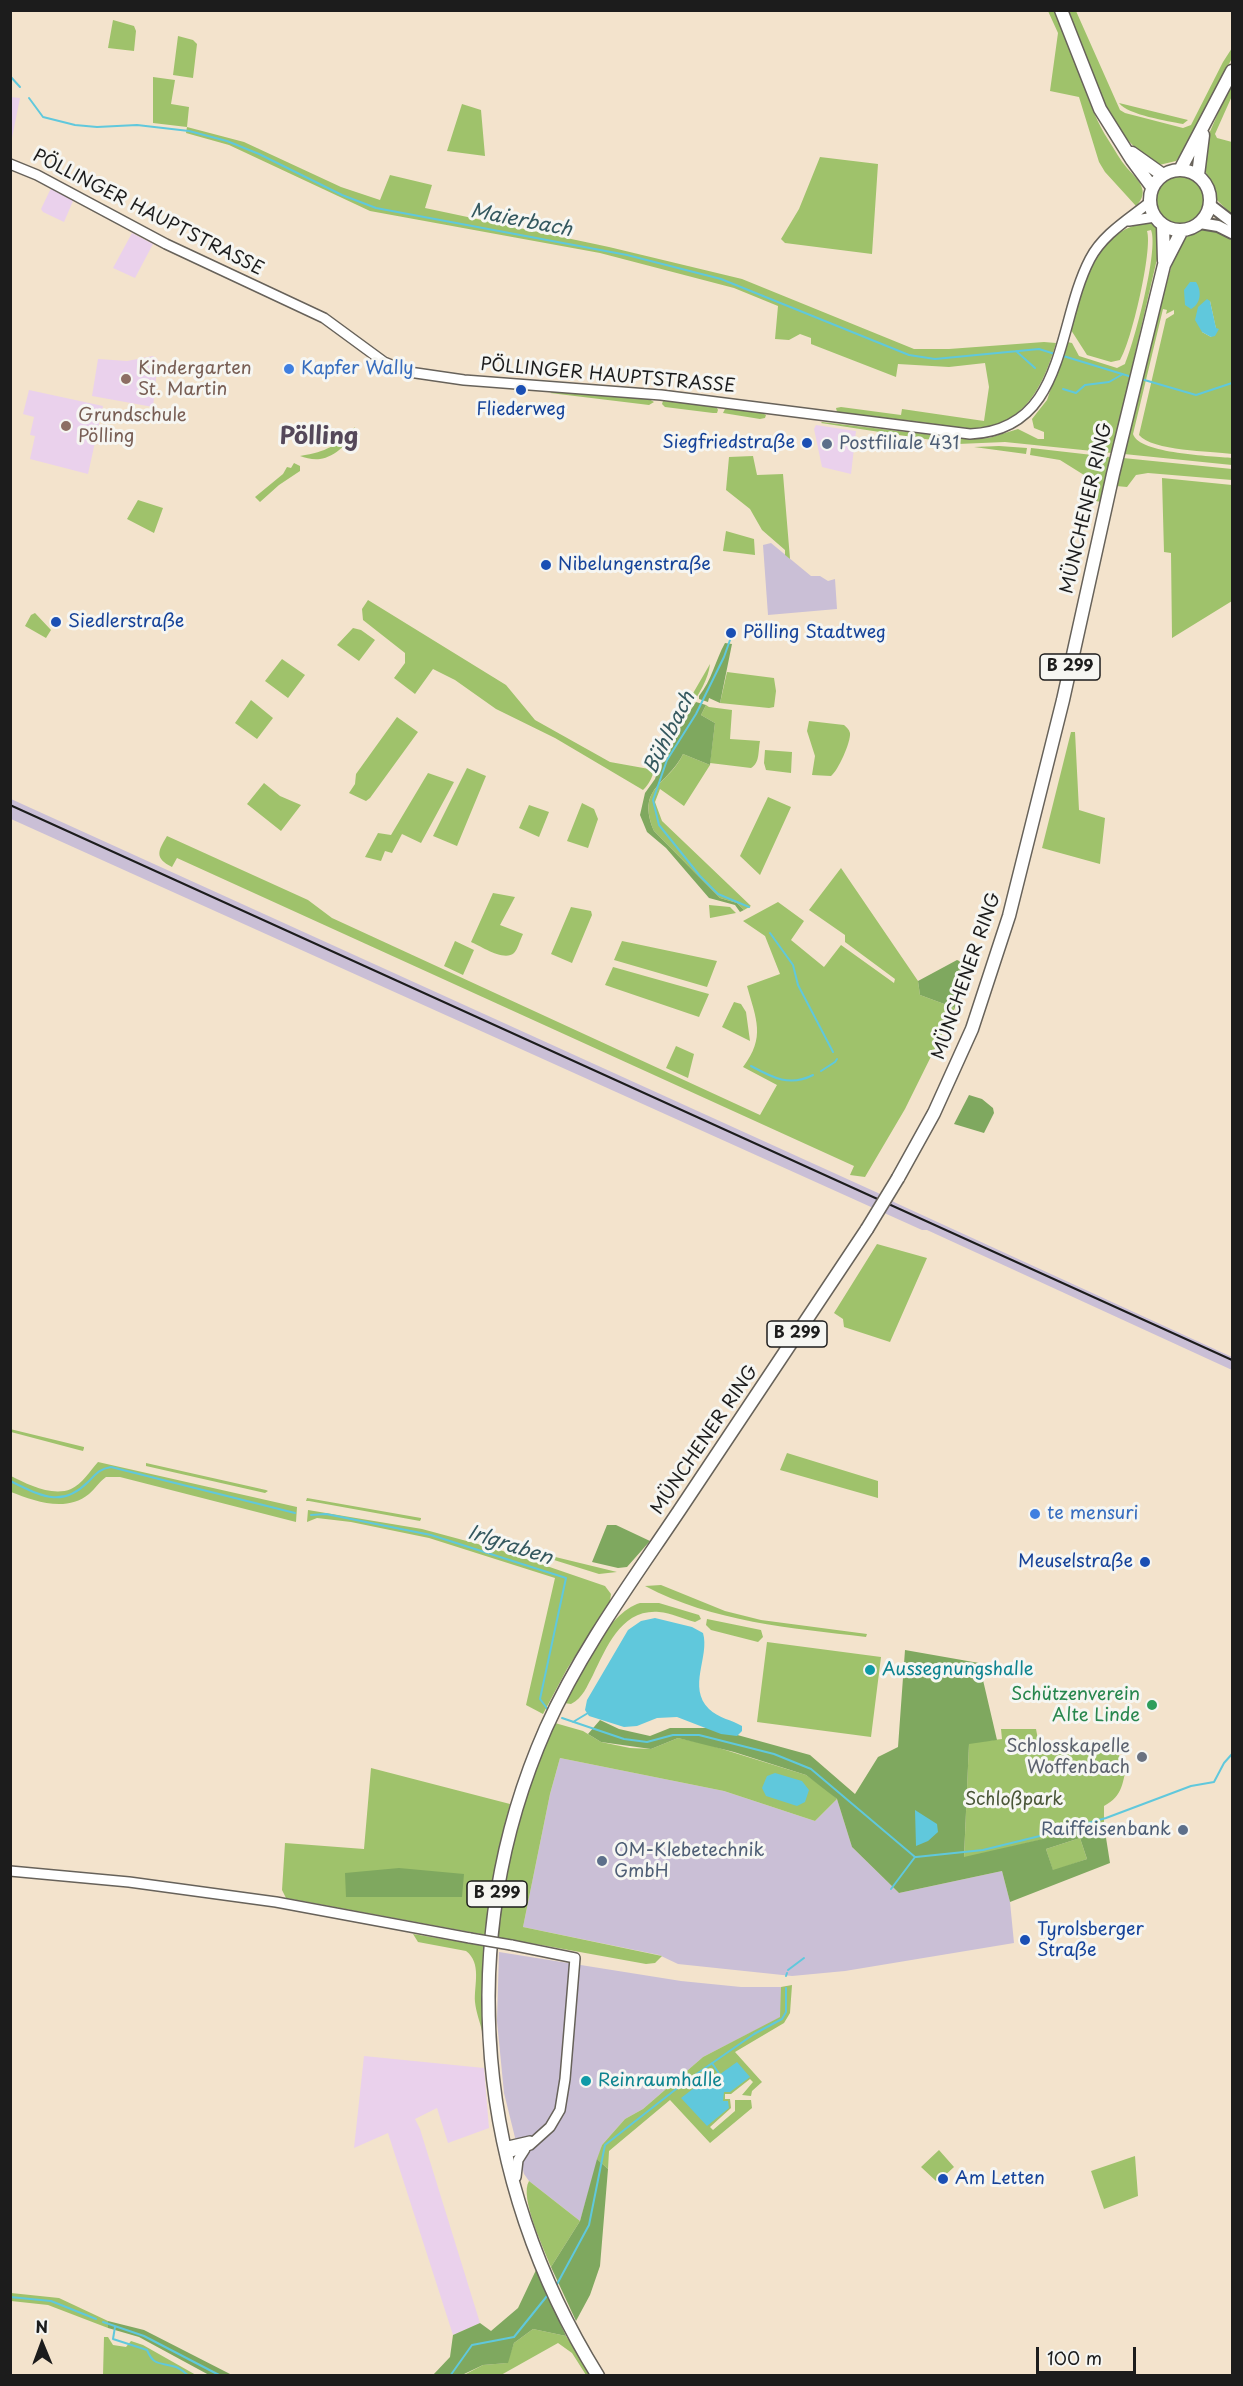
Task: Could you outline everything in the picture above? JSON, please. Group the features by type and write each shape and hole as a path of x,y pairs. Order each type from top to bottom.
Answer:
{"main road":[{"path":"1061,10 1100,109 1152,187"},
{"path":"1180,170 1233,71"},
{"path":"1198,176 1201,141 1206,125"},
{"path":"1122,144 1163,175"},
{"path":"1200,223 1210,205 1209,190 1198,176 1180,170 1163,175 1152,187 1150,202 1159,221 1182,230 1200,223 1218,226 1233,233"},
{"path":"1210,205 1233,222"},
{"name":"B 299","path":"1159,221 1164,265"},
{"name":"B 299","path":"1164,265 1182,230"},
{"name":"MÜNCHENER RING","path":"598,2376 571,2329 540,2265 516,2195 497,2109 489,2049 489,1960 503,1859 541,1741 569,1681 597,1634 867,1229 934,1113 972,1029 1009,916 1063,700 1132,393 1164,265"}],"street":[{"name":"PÖLLINGER HAUPTSTRASSE","path":"10,164 38,175 166,244 324,318 384,362 402,369 425,375 641,393 970,434 998,431 1022,418 1044,392 1058,355 1078,288 1090,259 1107,236 1150,202"},
{"path":"1126,222 1159,221"},
{"path":"10,1871 129,1882 276,1902 575,1958 562,2101 554,2122 526,2148 517,2164 516,2195"},
{"path":"505,2150 538,2138"},
{"path":"505,2150 526,2148"}],"shaded area":[{"path":"10,97 20,98 11,143"},
{"path":"52,186 73,201 64,222 41,209"},
{"path":"132,233 153,244 135,278 113,268"},
{"name":"Kindergarten St. Martin","path":"153,356 158,360 153,407 92,396 98,359 127,361"},
{"name":"Grundschule Pölling","path":"29,390 103,406 88,474 30,459 35,436 30,435 34,417 23,414"},
{"path":"816,425 856,431 851,474 822,467 814,429"},
{"path":"771,543 811,576 820,576 828,581 835,579 837,609 768,615 763,545"},
{"path":"11,799 878,1193 1232,1357 1232,1370 927,1230 922,1230 11,819"},
{"path":"560,1758 724,1791 815,1821 837,1799 852,1847 899,1893 1002,1871 1010,1902 1014,1943 845,1971 792,1976 678,1964 659,1955 523,1927 550,1794"},
{"path":"499,1952 681,1981 741,1987 781,1987 781,2017 703,2057 643,2109 625,2119 602,2145 580,2221 529,2181 524,2174 504,2093 497,2021"},
{"path":"364,2056 484,2068 489,2128 448,2143 437,2108 415,2119 480,2323 453,2335 388,2133 354,2148"}],"green space":[{"path":"1048,11 1055,11 1060,20 1101,127 1122,162 1141,186 1142,195 1136,206 1105,172 1099,162 1079,97 1050,91 1058,33"},
{"path":"1067,11 1076,11 1120,110 1183,128 1191,125 1232,48 1232,58 1188,145 1176,161 1159,165 1140,152 1125,136 1101,97"},
{"path":"113,20 134,26 136,31 134,51 108,48"},
{"path":"178,36 193,40 197,44 193,78 173,75"},
{"path":"153,77 175,80 171,104 189,107 187,127 153,123"},
{"path":"1232,81 1232,96 1215,134 1217,138 1232,142 1232,215 1217,200 1203,165 1205,143"},
{"path":"1119,103 1188,120 1183,124 1149,117 1131,111"},
{"path":"462,104 481,110 485,156 447,151"},
{"path":"187,127 244,142 341,187 380,200 390,175 432,185 425,208 609,247 742,279 914,349 1056,343 1045,373 1030,400 1020,411 994,425 966,428 837,412 836,408 841,407 901,415 902,409 984,421 989,387 985,363 949,367 898,364 896,377 811,344 811,338 800,334 789,340 775,339 778,306 734,288 600,253 370,211 229,145 186,133"},
{"path":"820,157 878,164 872,254 785,243 781,239 799,209"},
{"path":"1180,174 1198,181 1205,199 1198,217 1180,224 1162,217 1155,199 1162,181"},
{"path":"1148,222 1157,227 1160,246 1112,453 1005,442 958,444 821,423 967,439 989,438 1018,429 1038,439 1044,439 1044,432 1034,428 1032,419 1047,400 1067,342 1072,343 1079,356 1117,368 1125,364 1149,276 1153,241 1151,230 1147,231 1147,256 1135,317 1120,360 1111,362 1087,355 1071,330 1087,278 1103,248 1129,227"},
{"path":"1202,229 1211,229 1232,240 1232,454 1169,447 1146,440 1139,435 1166,319 1174,314 1174,310 1166,314 1167,310 1163,309 1133,434 1138,441 1148,446 1178,453 1232,458 1232,465 1124,454 1147,355 1174,257 1182,241","holes":["1210,301 1216,329 1211,337 1202,332"]},
{"path":"556,390 649,399 654,402 649,405 550,393"},
{"path":"663,401 716,406 718,410 717,413 713,413 665,407 662,404"},
{"path":"731,408 766,415 765,418 760,419 723,413 725,409"},
{"path":"355,427 346,443 326,458 310,459 300,456 330,447"},
{"path":"974,447 1027,448 1026,454"},
{"path":"1031,448 1110,457 1101,502 1096,501 1092,480 1060,460 1030,455"},
{"path":"753,456 757,475 783,474 790,559 785,555 785,550 762,530 750,509 726,490 729,457"},
{"path":"1123,458 1232,469 1232,480 1148,473 1136,475 1127,487 1116,486"},
{"path":"294,463 300,466 300,471 260,502 255,497 283,474 287,467 291,468"},
{"path":"1162,478 1232,485 1232,601 1172,638 1171,553 1164,552"},
{"path":"138,500 163,508 154,533 127,519"},
{"path":"726,531 754,539 755,555 723,551"},
{"path":"368,600 506,685 535,720 610,762 649,769 710,664 708,675 697,697 660,752 652,777 643,790 555,738 496,709 455,680 433,669 415,694 394,678 405,663 405,653 363,620 362,609"},
{"path":"35,613 51,630 46,638 25,626 31,615"},
{"path":"353,628 361,630 375,640 359,661 337,645"},
{"path":"725,643 732,644 720,703 709,698 708,702 699,699 699,696 707,684"},
{"path":"282,659 305,675 288,698 265,681"},
{"path":"727,672 774,678 776,691 774,707 720,703"},
{"path":"251,700 273,718 257,739 235,723"},
{"path":"696,702 706,705 701,715 715,723 710,765 683,754 651,796 649,816 654,831 720,898 737,903 744,910 740,912 735,905 709,898 666,848 647,832 640,815 645,793 655,779 664,751"},
{"path":"706,705 732,710 730,739 760,741 754,766 751,768 710,763 715,723 701,715"},
{"path":"397,717 418,732 370,798 366,801 349,793 355,784 356,774"},
{"path":"809,721 844,725 850,732 843,756 831,776 812,775 815,756 807,731"},
{"path":"1071,732 1075,732 1079,810 1105,818 1100,864 1042,848"},
{"path":"765,750 792,752 791,773 766,770"},
{"path":"683,754 710,765 684,806 660,789 655,802 662,821 751,906 744,910 737,903 720,898 654,831 649,816 651,795 677,765"},
{"path":"467,768 486,776 457,846 433,836"},
{"path":"428,773 454,782 421,843 402,834 392,853 385,851 381,861 365,857 378,833 391,835"},
{"path":"264,783 280,796 301,805 281,831 247,804"},
{"path":"768,797 791,807 760,875 740,856"},
{"path":"582,803 594,809 598,819 588,848 567,841"},
{"path":"529,805 549,812 539,837 519,828"},
{"path":"167,836 308,900 332,918 760,1115 777,1085 743,1067 755,1046 757,1037 756,1018 747,986 780,974 765,936 743,921 778,902 804,921 791,940 824,967 841,945 894,983 895,979 845,942 845,935 809,910 841,868 918,981 920,995 955,1008 905,1109 865,1177 850,1175 854,1166 177,858 172,867 162,860 159,854"},
{"path":"493,893 515,897 500,925 523,934 514,953 510,955 499,955 471,942"},
{"path":"709,905 730,907 736,913 710,918"},
{"path":"571,907 591,911 592,915 572,963 551,954"},
{"path":"455,941 474,950 463,975 444,966"},
{"path":"622,941 717,961 707,987 614,960"},
{"path":"957,960 971,966 955,1008 920,995 918,981"},
{"path":"613,967 709,994 699,1017 605,985"},
{"path":"734,1002 741,1004 746,1012 750,1041 722,1027"},
{"path":"676,1046 694,1054 688,1078 666,1068"},
{"path":"969,1095 982,1099 993,1108 994,1113 984,1133 954,1124"},
{"path":"877,1244 927,1258 890,1342 844,1327 843,1319 834,1313"},
{"path":"10,1429 84,1448 83,1451 79,1450 11,1432"},
{"path":"787,1453 878,1481 878,1498 780,1470"},
{"path":"98,1462 297,1507 296,1522 120,1477 106,1477 89,1494 70,1503 50,1504 11,1492 11,1476 48,1491 71,1489 82,1481"},
{"path":"146,1463 268,1491 265,1493 146,1466"},
{"path":"307,1498 421,1519 420,1521 306,1501"},
{"path":"308,1510 422,1529 500,1550 605,1586 611,1594 610,1601 567,1669 543,1714 526,1705 555,1578 429,1538 351,1522 317,1518 307,1522"},
{"path":"607,1525 616,1525 650,1541 627,1567 618,1568 592,1562"},
{"path":"506,1542 543,1554 617,1572 599,1574 509,1546"},
{"path":"661,1585 725,1611 761,1620 867,1634 866,1637 809,1630 725,1616 671,1598 645,1586"},
{"path":"640,1603 659,1603 699,1615 701,1619 695,1622 659,1612 646,1613 625,1623 610,1642 582,1695 571,1704 564,1703 605,1631 628,1609"},
{"path":"707,1619 761,1630 763,1637 758,1642 711,1630 706,1625"},
{"path":"767,1642 881,1657 871,1737 757,1722"},
{"path":"905,1650 979,1663 997,1740 969,1744 964,1857 1104,1825 1110,1863 1010,1902 1002,1871 899,1893 852,1847 837,1799 806,1775 734,1752 678,1738 651,1749 601,1742 588,1734 600,1720 619,1729 650,1736 670,1728 712,1728 810,1755 855,1794 878,1757 898,1747","holes":["1080,1838 1087,1859 1053,1870 1046,1849"]},
{"path":"555,1723 583,1731 601,1742 630,1748 651,1749 678,1738 706,1744 806,1775 837,1799 815,1821 724,1791 560,1758 550,1794 523,1927 662,1956 655,1963 646,1964 497,1937 507,1860 531,1781"},
{"name":"Schloßpark","path":"1001,1729 1036,1729 1040,1750 1103,1742 1127,1762 1119,1793 1104,1806 1104,1825 964,1858 969,1743 1002,1739"},
{"path":"371,1768 510,1804 498,1853 486,1935 286,1898 282,1890 285,1843 364,1849"},
{"path":"1080,1838 1087,1859 1053,1871 1046,1849"},
{"path":"399,1868 464,1874 462,1897 346,1897 345,1873"},
{"path":"413,1934 485,1946 482,2031 475,2002 476,1968 471,1956 466,1951 418,1942"},
{"path":"792,1985 790,2013 784,2023 735,2052 762,2082 752,2091 751,2096 742,2095 753,2082 750,2079 731,2094 725,2094 725,2099 730,2099 731,2108 710,2127 713,2130 735,2111 735,2100 751,2100 752,2108 710,2143 670,2100 609,2151 608,2169 597,2159 602,2145 625,2119 643,2109 703,2057 780,2017 781,1987"},
{"path":"939,2150 954,2167 936,2181 921,2167"},
{"path":"1135,2156 1138,2196 1104,2209 1091,2171"},
{"path":"597,2159 608,2169 600,2266 590,2295 576,2321 551,2267 580,2221"},
{"path":"529,2181 580,2221 551,2267 538,2236 527,2199"},
{"path":"536,2270 566,2336 533,2329 514,2343 508,2363 483,2365 462,2375 433,2375 450,2357 453,2335 480,2323 491,2331 518,2308"},
{"path":"11,2293 59,2298 108,2321 108,2328 48,2305 11,2301"},
{"path":"108,2321 144,2330 232,2375 209,2375 139,2337 108,2328"},
{"path":"533,2329 566,2336 592,2375 586,2375 572,2353 558,2343 501,2375 462,2376 483,2365 507,2363 514,2343"},
{"path":"104,2337 108,2337 113,2345 126,2347 131,2341 143,2345 196,2375 103,2375"}],"water":[{"path":"1190,282 1196,282 1200,293 1199,301 1191,309 1185,305 1184,290"},
{"path":"1207,299 1210,301 1216,328 1219,329 1215,336 1211,337 1202,332 1195,320 1198,307"},
{"path":"655,1618 692,1627 703,1633 704,1652 699,1682 700,1691 709,1709 742,1726 742,1731 737,1736 721,1734 677,1717 657,1718 637,1726 624,1727 589,1716 585,1710 587,1700 628,1630 641,1621"},
{"path":"775,1773 802,1781 809,1790 805,1802 797,1806 766,1796 762,1788 767,1776"},
{"path":"915,1810 937,1824 938,1832 928,1841 916,1846"},
{"path":"737,2062 750,2077 730,2092 724,2092 723,2101 728,2101 729,2108 707,2126 681,2098 707,2078 716,2077"}],"waterway":[{"name":"Maierbach","path":"10,76 20,87"},
{"name":"Maierbach","path":"29,98 43,117 75,125 97,127 137,125 189,131 227,141 259,154 342,195 376,208 627,255 721,279 909,355 935,359 1039,349 1055,354"},
{"name":"Maierbach","path":"1016,351 1035,368"},
{"name":"Maierbach","path":"1060,355 1132,377"},
{"name":"Maierbach","path":"1063,389 1076,393 1085,385 1109,382 1123,374"},
{"name":"Maierbach","path":"1141,379 1196,395 1232,383"},
{"name":"Bühlbach","path":"730,640 696,714 667,760 653,800 659,825 700,876 718,894 749,907"},
{"name":"Bühlbach","path":"770,933 793,965 798,985 833,1052"},
{"name":"Bühlbach","path":"821,1071 837,1059"},
{"name":"Bühlbach","path":"751,1066 782,1080 805,1079 813,1075"},
{"name":"Irlgraben","path":"10,1481 41,1495 59,1497 78,1490 98,1472 111,1467 295,1513"},
{"name":"Irlgraben","path":"311,1515 326,1514 431,1535 566,1578 540,1699 549,1711"},
{"path":"573,1722 588,1713"},
{"name":"Irlgraben","path":"562,1718 624,1739 647,1742 673,1735 699,1735 774,1754 811,1769 915,1857"},
{"path":"916,1857 983,1850 1106,1818 1191,1786 1214,1782 1224,1763 1232,1754"},
{"path":"891,1889 915,1857"},
{"path":"788,1970 804,1958"},
{"path":"556,2286 589,2225 605,2145 685,2082 754,2034 782,2019 786,2012 786,1988"},
{"path":"712,2063 720,2075"},
{"path":"450,2376 472,2345 514,2337 547,2296"},
{"path":"10,2297 51,2301 96,2319"},
{"path":"103,2322 144,2336 221,2376"},
{"path":"115,2327 113,2339 147,2350 155,2362 176,2367 189,2376"}],"railway":[{"path":"10,805 1232,1360"}],"place":[{"name":"Kapfer Wally","path":"289,369"},
{"name":"Kindergarten St. Martin","path":"126,379"},
{"name":"Fliederweg","path":"521,390"},
{"name":"Grundschule Pölling","path":"66,426"},
{"name":"Siegfriedstraße","path":"807,443"},
{"name":"Postfiliale 431","path":"827,444"},
{"name":"Nibelungenstraße","path":"546,565"},
{"name":"Siedlerstraße","path":"56,622"},
{"name":"Pölling Stadtweg","path":"731,633"},
{"name":"te mensuri","path":"1035,1514"},
{"name":"Meuselstraße","path":"1145,1562"},
{"name":"Aussegnungshalle","path":"870,1670"},
{"name":"Schützenverein Alte Linde","path":"1152,1705"},
{"name":"Schlosskapelle Woffenbach","path":"1142,1757"},
{"name":"Raiffeisenbank","path":"1183,1830"},
{"name":"OM-Klebetechnik GmbH","path":"602,1861"},
{"name":"Tyrolsberger Straße","path":"1025,1940"},
{"name":"Reinraumhalle","path":"586,2081"},
{"name":"Am Letten","path":"943,2179"}],"district":[{"name":"Pölling","path":"319,437"}]}
